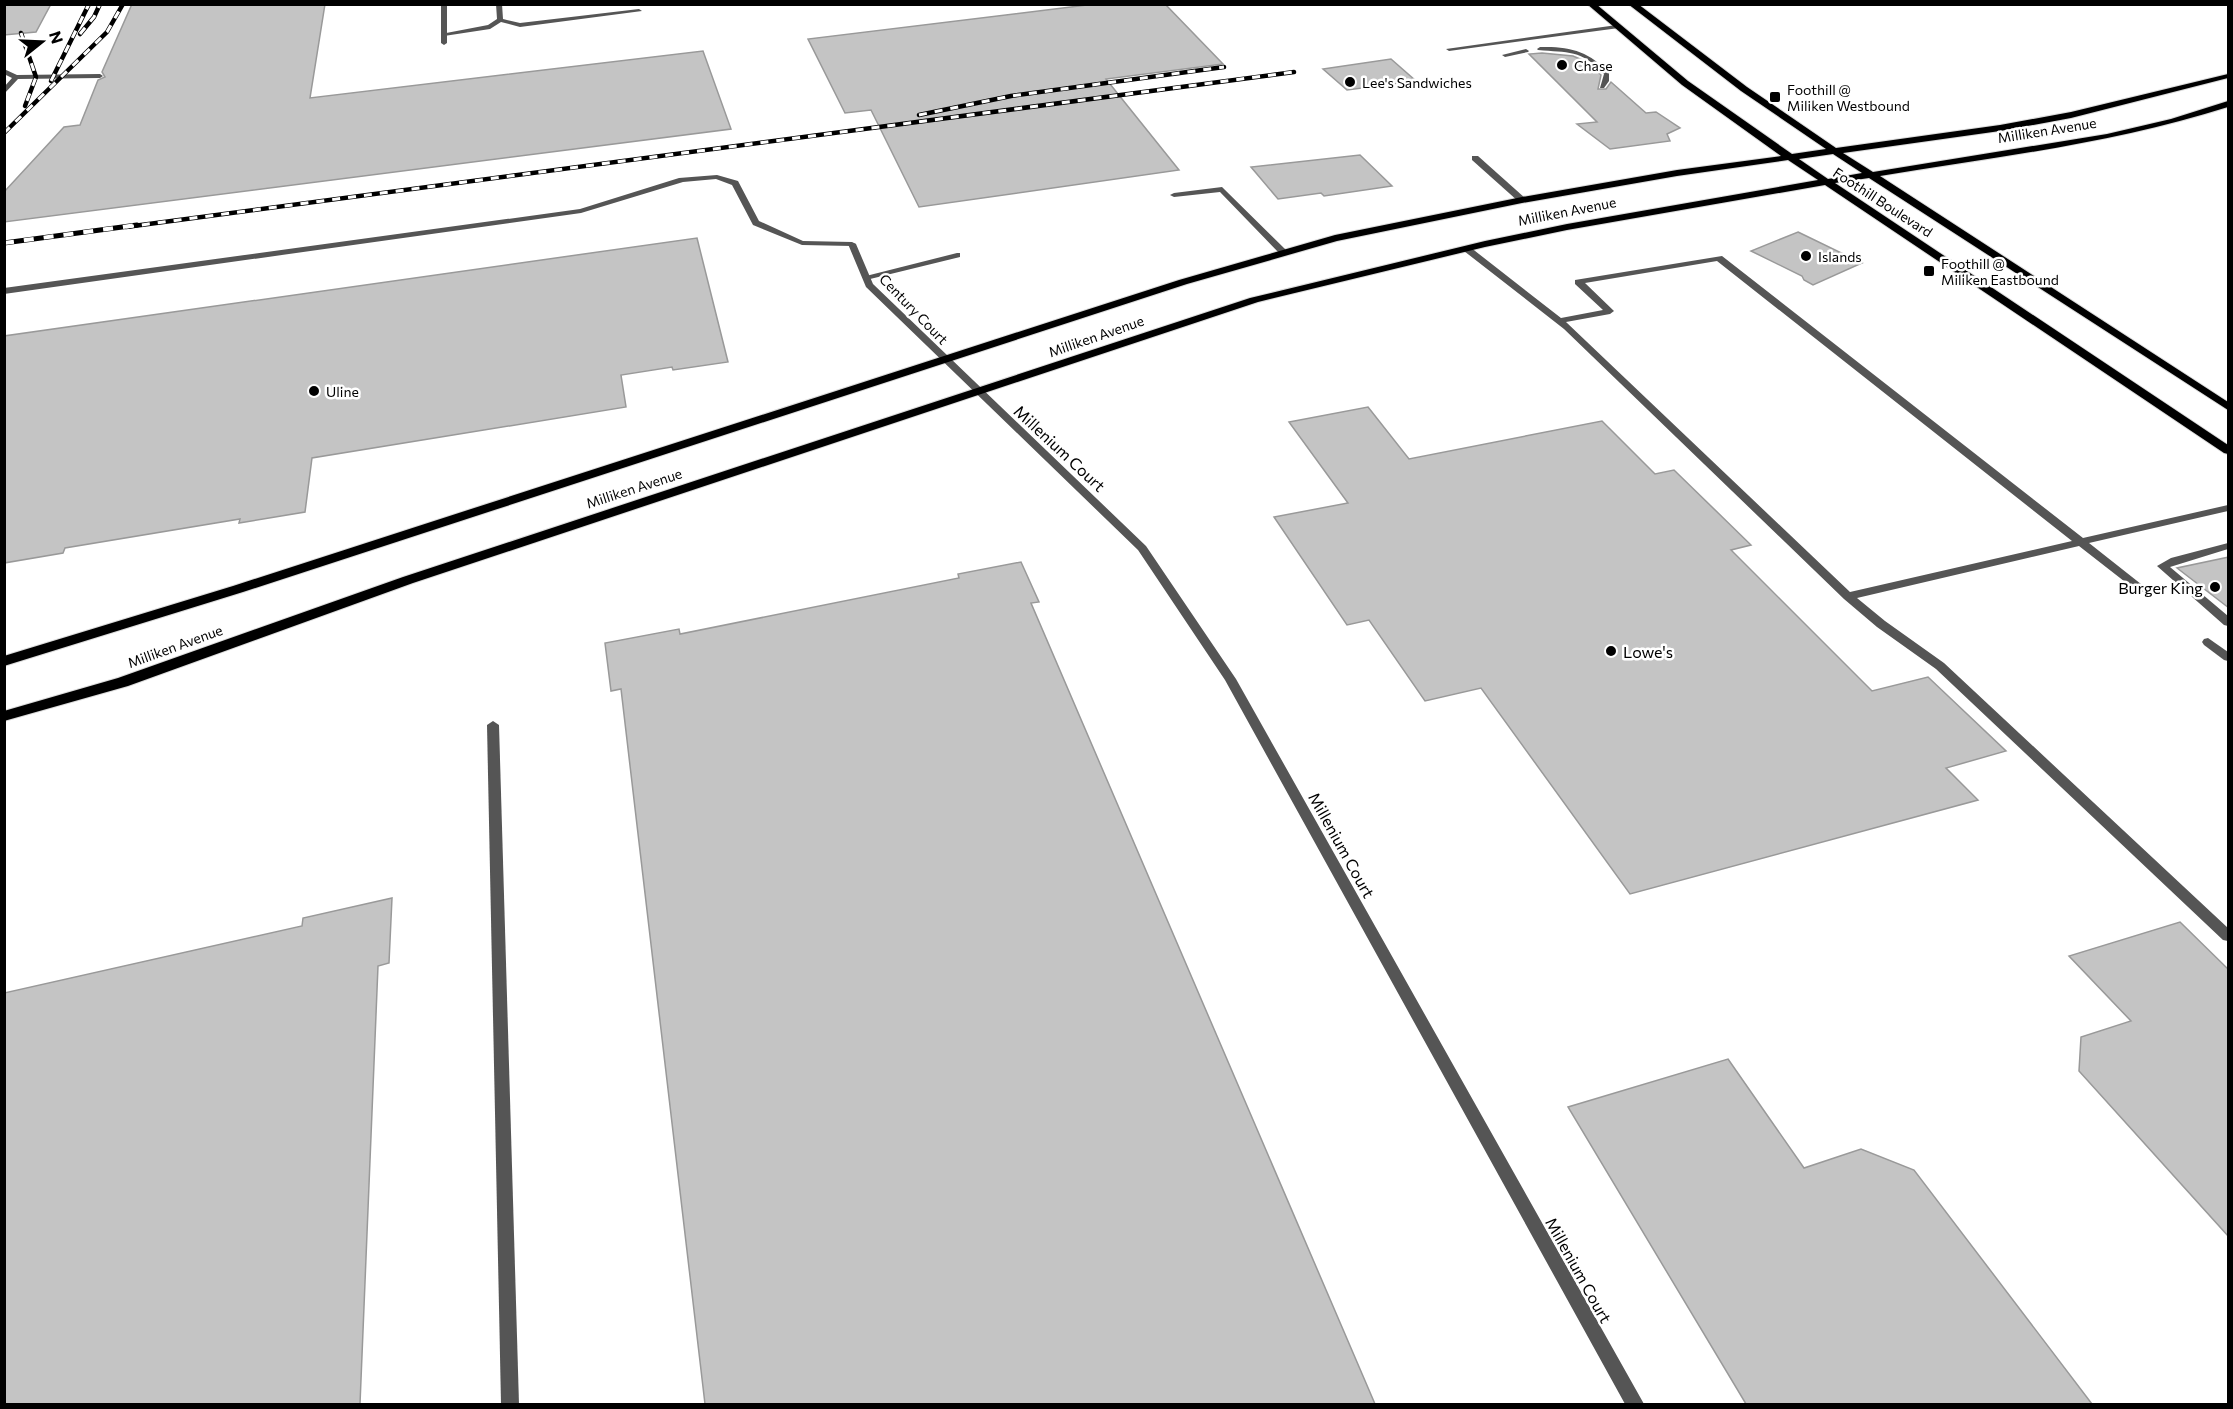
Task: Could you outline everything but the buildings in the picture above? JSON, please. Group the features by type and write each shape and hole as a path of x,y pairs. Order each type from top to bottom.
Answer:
{"main road":[{"name":"Foothill Boulevard","path":"1591,4 1685,83 1788,157 2229,450"},
{"name":"Foothill Boulevard","path":"1632,4 1744,89 1836,152 2229,407"},
{"name":"Milliken Avenue","path":"4,661 237,589 1183,282 1335,238 1522,200 1788,157 2000,128 2061,117 2229,76"},
{"name":"Milliken Avenue","path":"4,716 123,682 408,580 1254,300 1467,249 1689,204 2107,136 2174,121 2229,104"}],"street":[{"path":"444,4 444,43"},
{"path":"499,4 500,20"},
{"path":"444,34 490,27 500,20 520,25 639,11"},
{"path":"1449,49 1617,27"},
{"path":"1540,50 1569,48 1580,51 1607,74 1602,87"},
{"path":"1506,55 1526,51"},
{"path":"4,71 16,77 100,75"},
{"path":"4,92 16,77"},
{"path":"1475,158 1522,200"},
{"name":"Century Court","path":"4,291 581,211 682,180 717,177 735,183 756,223 802,243 852,244 869,285 944,359"},
{"path":"1174,195 1222,189 1284,253"},
{"path":"1467,249 1559,321 1848,596 1881,624 1940,666 2229,936"},
{"path":"866,277 957,255"},
{"path":"1559,321 1610,311 1578,282 1719,258 2142,590"},
{"name":"Millenium Court","path":"944,359 1142,548 1230,679 1635,1404"},
{"path":"1848,596 2229,508"},
{"path":"2229,546 2175,560 2162,566 2229,622"},
{"path":"2208,642 2229,657"},
{"path":"493,725 510,1404"}],"railway":[{"path":"51,81 89,4"},
{"path":"80,34 94,17 100,4"},
{"path":"4,133 107,32 123,4"},
{"path":"21,33 36,77 25,106"},
{"path":"919,115 1011,96 1224,67"},
{"path":"126,227 1294,72"},
{"path":"4,243 137,225"}],"place":[{"name":"Chase","path":"1562,65"},
{"name":"Lee's Sandwiches","path":"1350,82"},
{"name":"Foothill @ Miliken Westbound","path":"1775,97"},
{"name":"Islands","path":"1806,256"},
{"name":"Foothill @ Miliken Eastbound","path":"1929,271"},
{"name":"Uline","path":"314,391"},
{"name":"Burger King","path":"2215,587"},
{"name":"Lowe's","path":"1611,651"}]}
